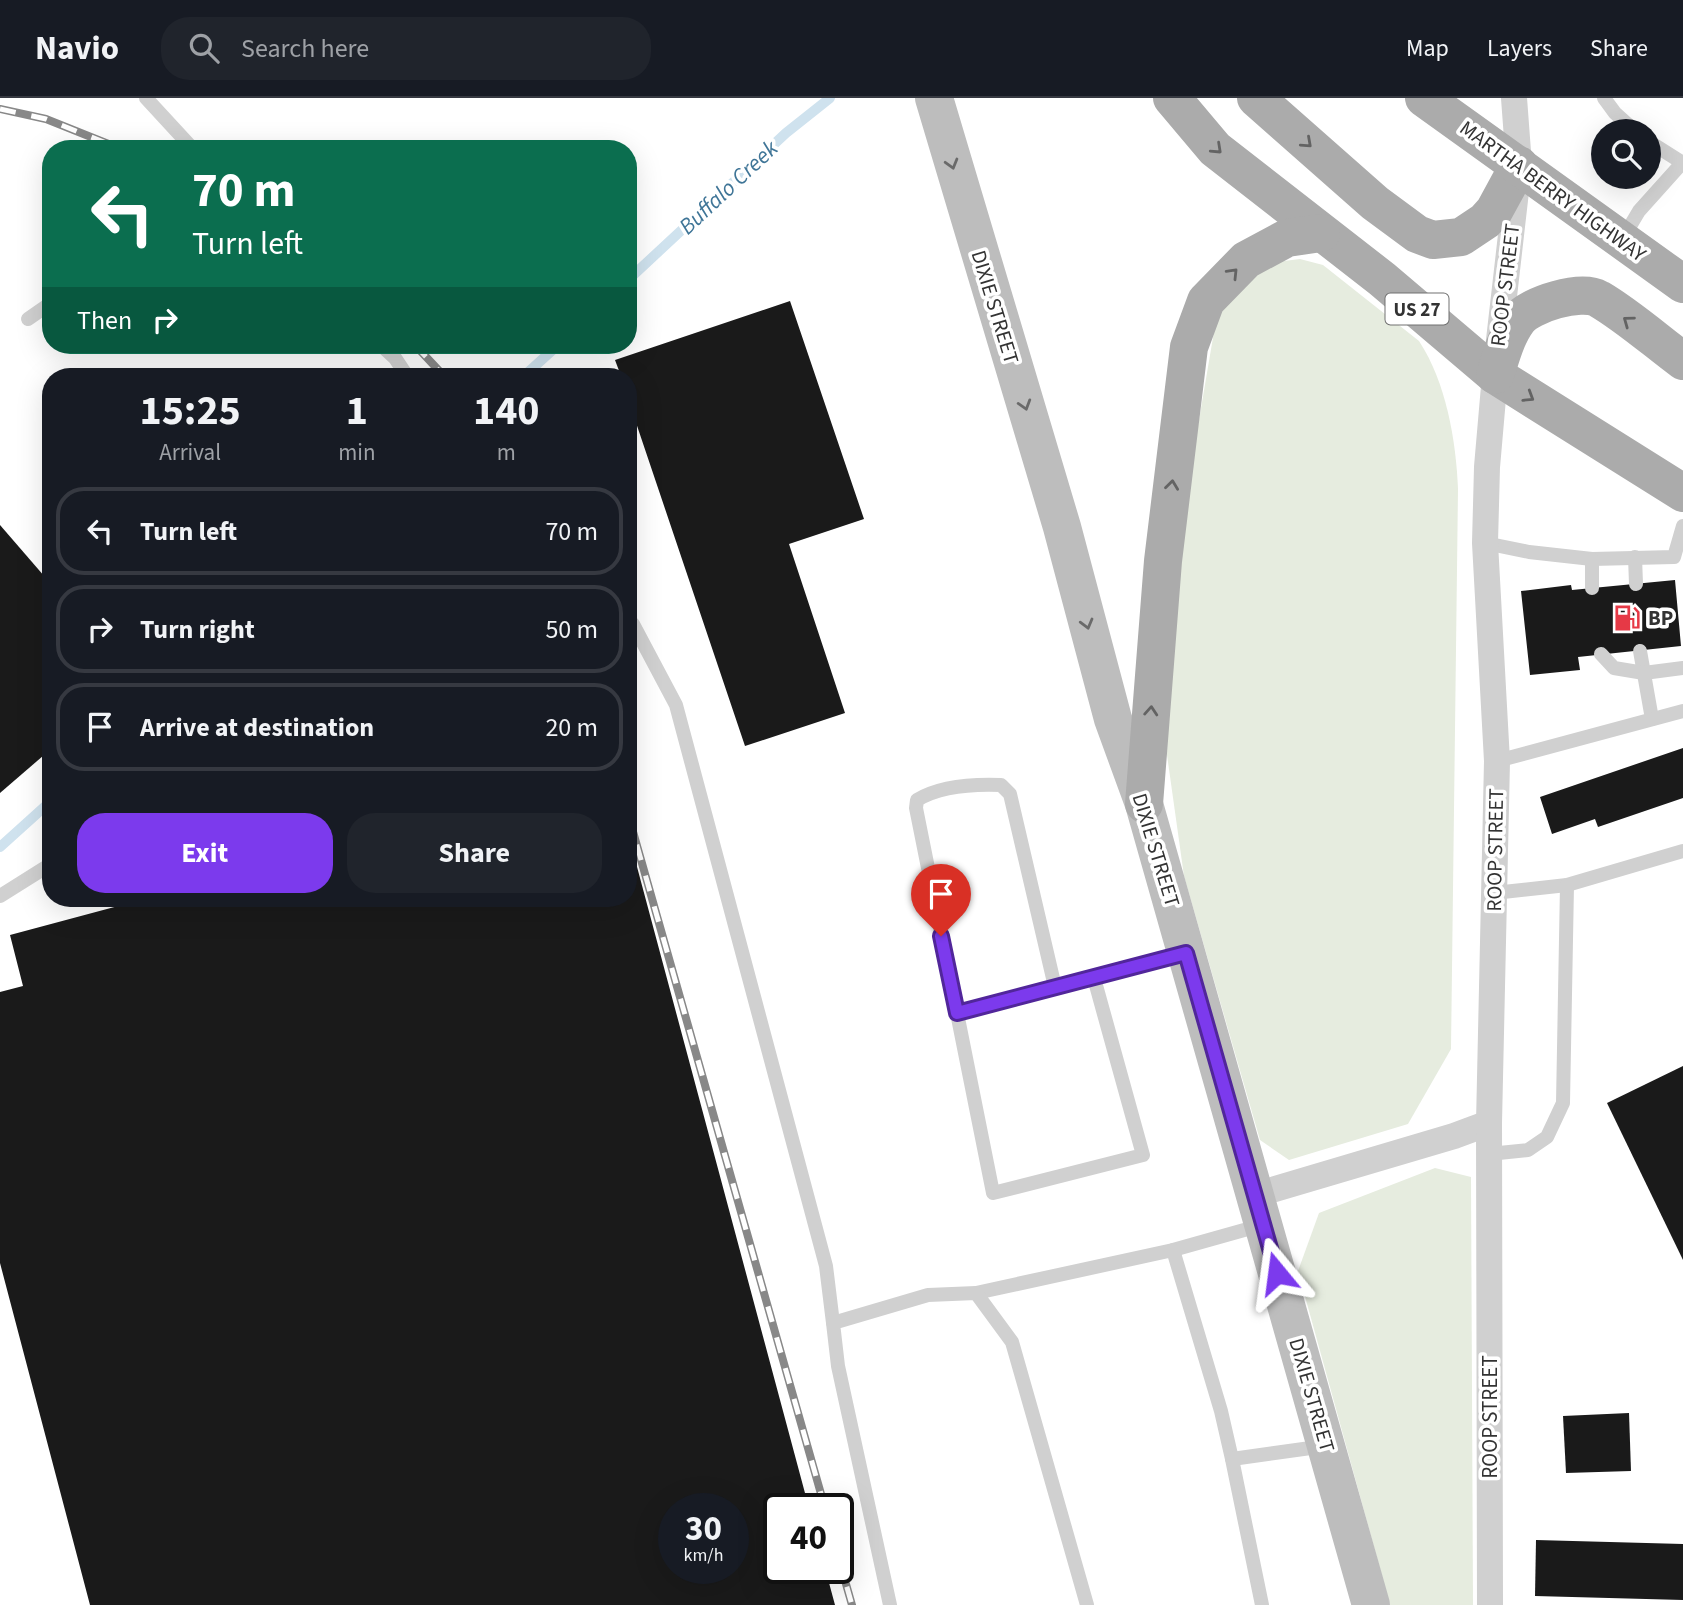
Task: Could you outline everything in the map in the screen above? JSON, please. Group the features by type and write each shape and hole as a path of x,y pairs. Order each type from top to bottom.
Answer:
{"main road":[{"name":"US 27","path":"1172,98 1215,149 1382,279 1494,375 1683,493"},
{"path":"1256,98 1375,203 1418,234 1433,240 1461,237 1485,222 1519,165"},
{"name":"MARTHA BERRY HIGHWAY","path":"1424,98 1683,284"},
{"path":"1144,804 1163,562 1189,346 1206,301 1245,260 1287,238 1321,233"},
{"path":"1494,375 1506,342 1520,317 1544,304 1572,296 1596,298 1683,361"}],"street":[{"name":"DIXIE STREET","path":"934,98 1062,527 1113,719 1144,804 1371,1605"},
{"name":"ROOP STREET","path":"1490,1605 1489,1123 1497,761 1485,543 1494,375 1519,165 1514,98"},
{"path":"1259,1210 1489,1123"}],"lane":[{"path":"146,98 185,140"},
{"path":"1604,98 1622,119"},
{"path":"1622,240 1639,211 1683,162 1661,149"},
{"path":"29,319 42,310"},
{"path":"391,354 402,368"},
{"path":"1485,543 1529,552 1592,559 1679,561 1683,526"},
{"path":"1635,558 1636,584"},
{"path":"1592,559 1592,588"},
{"path":"637,632 676,705 826,1266 838,1366 890,1605"},
{"path":"1640,650 1652,719"},
{"path":"1601,654 1614,668 1644,673 1683,667"},
{"path":"1497,761 1683,711"},
{"path":"1055,988 1010,794 1001,785 978,784 926,794 917,800 916,808 993,1193 1143,1154 1094,978"},
{"path":"1494,893 1567,885 1683,851"},
{"path":"0,895 42,869"},
{"path":"1489,1154 1528,1150 1547,1137 1563,1103 1567,885"},
{"path":"957,1013 1186,953"},
{"path":"833,1323 928,1295 976,1293 1172,1250 1259,1210"},
{"path":"1172,1250 1221,1411 1262,1605"},
{"path":"976,1293 1012,1342 1087,1605"},
{"path":"1232,1459 1326,1446"}],"shaded area":[{"path":"1300,259 1323,265 1419,341 1443,393 1452,431 1458,489 1451,1049 1408,1124 1289,1160 1260,1140 1184,876 1167,755 1171,585 1218,308 1268,263"},
{"path":"1435,1168 1471,1177 1473,1605 1390,1605 1298,1271 1319,1213"}],"building":[{"path":"790,301 864,519 789,544 845,713 745,746 637,426 637,368 618,368 615,360"},
{"path":"0,525 42,574 42,757 0,793"},
{"name":"BP","path":"1675,580 1681,646 1578,657 1580,670 1530,675 1521,591 1571,585 1572,590"},
{"path":"1683,748 1683,798 1598,827 1595,819 1552,834 1540,797"},
{"path":"637,867 805,1493 763,1493 763,1584 829,1584 835,1605 90,1605 0,1263 0,992 23,986 10,935 114,907 637,907"},
{"path":"1683,1066 1683,1260 1607,1103"},
{"path":"1629,1413 1631,1471 1566,1473 1563,1416"},
{"path":"1536,1540 1683,1544 1683,1600 1535,1596"}],"waterway":[{"name":"Buffalo Creek","path":"637,272 786,133 830,98"},
{"name":"Buffalo Creek","path":"533,368 548,354"},
{"name":"Buffalo Creek","path":"0,847 42,809"}],"railway":[{"path":"0,109 46,119 98,140"},
{"path":"423,354 437,368"},
{"path":"637,846 821,1493"},
{"path":"846,1584 852,1605"}],"place":[{"name":"BP","path":"1627,618"}],"route":[{"path":"941,936 957,1013 1186,953 1277,1273"}]}
